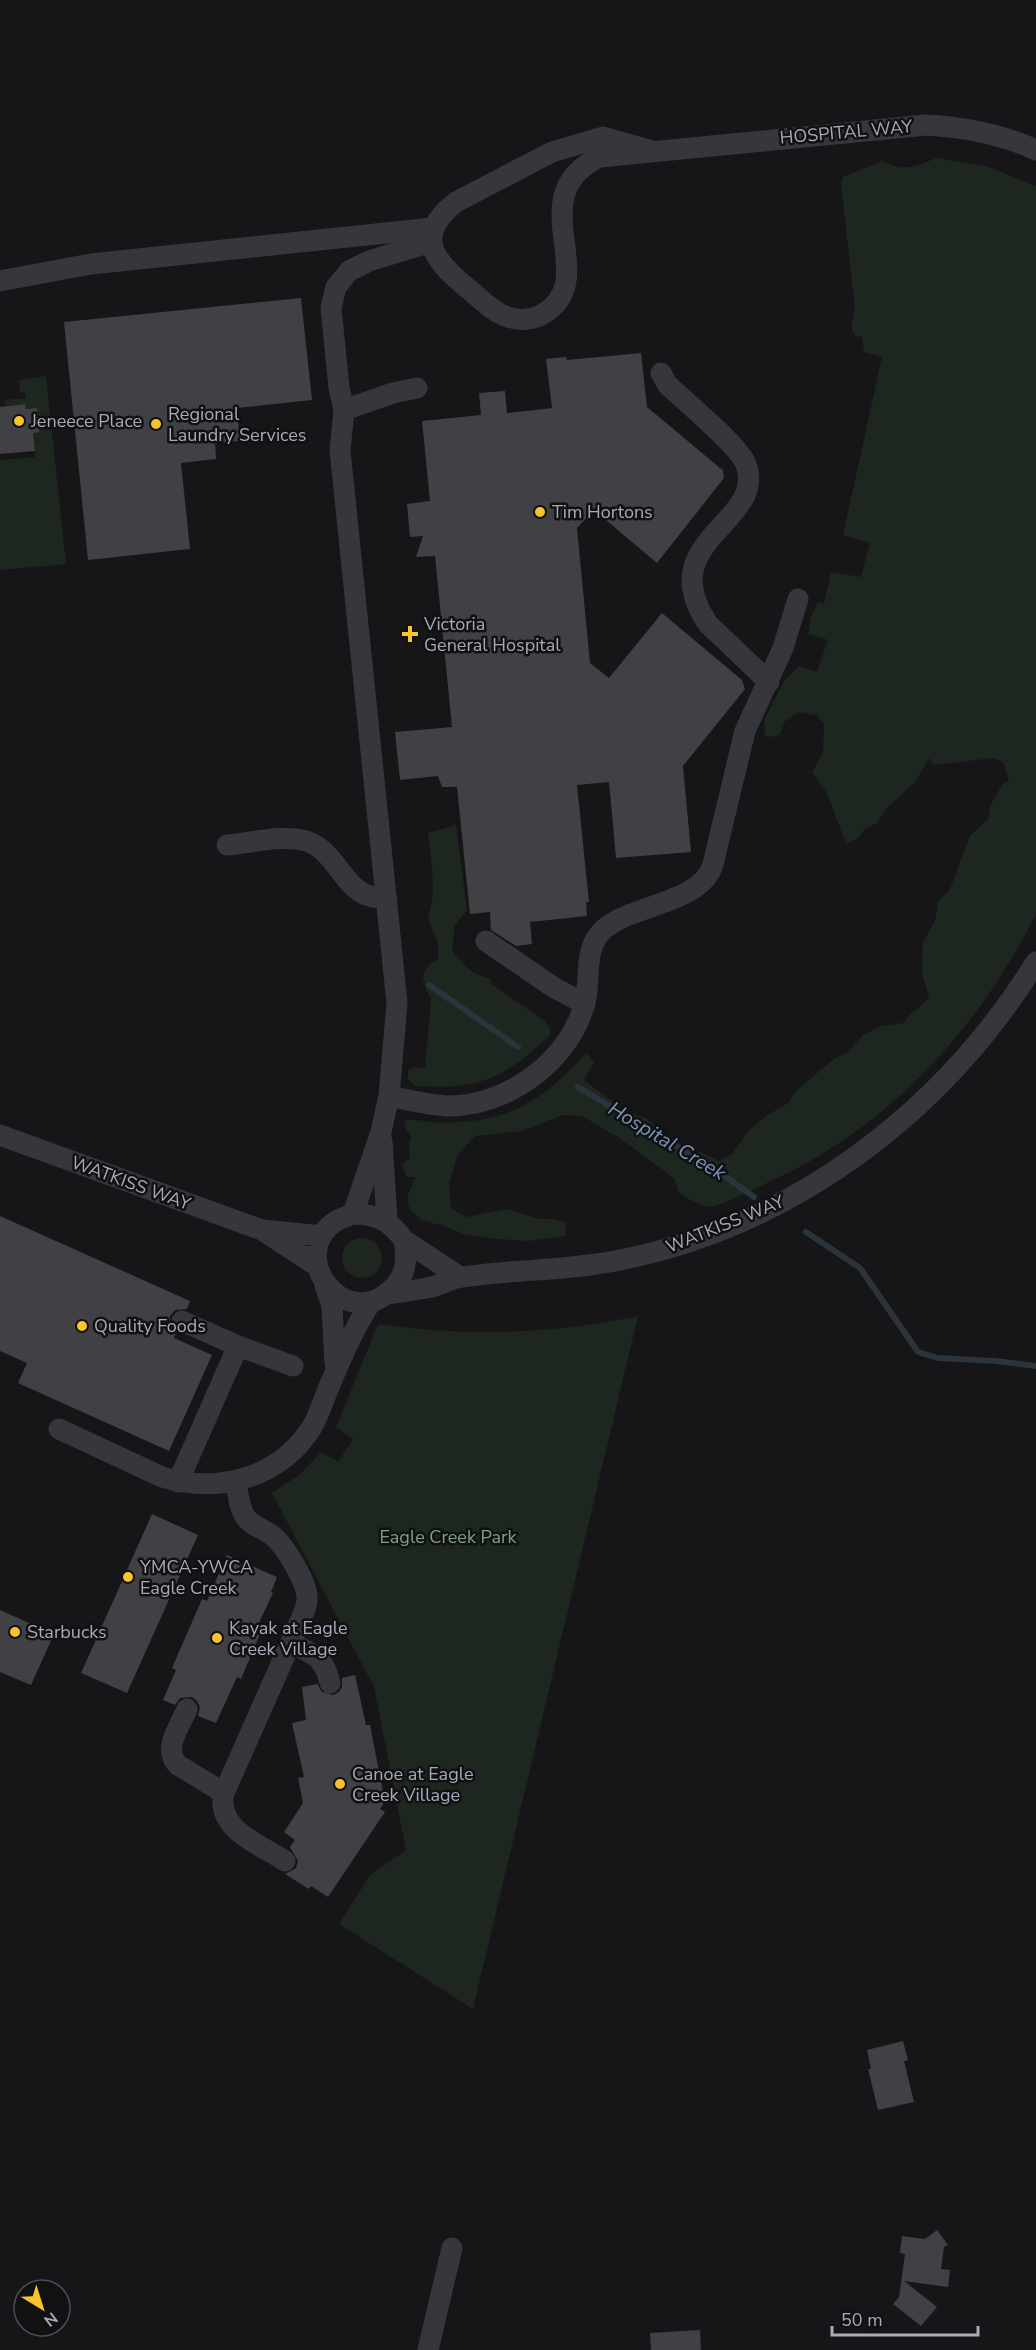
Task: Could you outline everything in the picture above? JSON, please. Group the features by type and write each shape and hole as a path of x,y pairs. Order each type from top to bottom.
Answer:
{"street":[{"name":"HOSPITAL WAY","path":"652,151 603,137 552,152 456,202 440,214 432,235 434,254 445,269 498,313 510,318 529,318 543,315 563,294 566,286 562,200 565,190 576,173 600,157 926,125 970,129 997,135 1036,150"},
{"path":"0,281 91,264 432,235"},
{"path":"353,1214 381,1132 389,1096 397,1003 387,900 368,783 351,617 340,450 344,410 339,388 331,308 336,287 349,270 432,235"},
{"path":"661,373 667,384 738,452 748,470 749,481 742,501 698,554 693,567 693,590 701,614 708,624 769,682"},
{"path":"344,410 393,393 417,388"},
{"path":"389,1096 448,1106 483,1100 508,1091 534,1075 561,1050 570,1038 585,1004 590,949 596,937 617,920 691,890 706,878 711,869 745,731 783,648 798,599"},
{"path":"227,845 286,840 307,842 325,851 358,889 370,896 387,900"},
{"path":"486,941 553,987 585,1004"},
{"name":"WATKISS WAY","path":"379,1298 432,1287 460,1277 552,1270 621,1260 704,1236 788,1199 857,1156 916,1109 973,1051 998,1019 1036,962"},
{"path":"381,1132 387,1220"},
{"name":"WATKISS WAY","path":"0,1135 262,1230 322,1236"},
{"path":"335,1374 335,1327 332,1306 321,1275 317,1250 322,1236 335,1221 353,1214 371,1214 387,1220 405,1240 460,1277"},
{"name":"WATKISS WAY","path":"262,1230 321,1275"},
{"path":"59,1429 162,1477 178,1482 202,1485 249,1479 291,1452 303,1439 319,1412 359,1321 379,1298 399,1283 405,1270 405,1240"},
{"path":"321,1275 338,1296 354,1302 379,1298"},
{"path":"182,1321 238,1346 293,1366"},
{"path":"178,1482 238,1346"},
{"path":"236,1482 244,1514 253,1524 279,1542 305,1588 307,1604 224,1793 223,1812 233,1827 285,1861"},
{"path":"291,1643 322,1661 330,1683"},
{"path":"188,1709 171,1746 172,1759 224,1793"},
{"path":"428,2350 452,2248"}],"green space":[{"path":"936,158 986,166 1036,186 1036,914 987,997 958,1035 925,1071 890,1104 852,1134 812,1160 769,1182 715,1206 701,1205 678,1191 675,1179 618,1137 582,1116 563,1115 522,1131 475,1136 458,1154 449,1184 451,1208 466,1217 507,1209 539,1219 555,1219 565,1222 566,1236 528,1241 498,1239 463,1234 421,1220 410,1210 407,1198 415,1177 406,1177 402,1165 410,1158 411,1137 404,1121 460,1122 499,1116 545,1092 587,1053 594,1063 584,1080 622,1109 647,1119 691,1151 701,1152 719,1161 732,1154 748,1131 766,1116 788,1103 796,1091 835,1058 848,1052 863,1035 881,1026 904,1023 929,998 922,972 923,942 935,921 938,902 950,889 970,836 988,819 991,804 1002,785 1009,780 1003,762 994,758 933,765 929,758 915,782 885,810 878,822 865,829 857,839 846,844 827,793 812,773 823,752 824,723 816,715 798,712 785,721 780,734 772,737 765,736 764,720 784,681 799,666 817,672 828,640 808,634 811,617 818,602 824,603 831,572 861,577 870,543 843,535 882,357 864,352 862,336 855,337 851,326 855,309 841,184 843,177 882,161 909,167"},
{"path":"46,376 66,564 0,570 0,460 35,457 33,433 25,405 6,406 5,400 26,398 25,392 20,393 19,380"},
{"path":"456,825 467,910 455,925 452,950 469,969 491,979 491,984 545,1021 550,1028 550,1035 519,1062 489,1078 456,1086 415,1086 408,1079 408,1071 413,1067 425,1068 431,998 423,976 427,967 438,959 438,944 428,919 433,895 428,833"},
{"path":"362,1238 376,1244 382,1258 376,1272 362,1278 348,1272 342,1258 348,1244"},
{"name":"Eagle Creek Park","path":"638,1316 473,2009 339,1924 370,1875 406,1850 374,1687 272,1493 300,1474 321,1452 338,1462 353,1439 336,1427 378,1324 443,1331 508,1332 573,1327"}],"building":[{"name":"Regional Laundry Services","path":"301,298 312,400 237,408 240,441 215,443 216,459 181,463 190,549 88,560 64,322"},
{"path":"641,353 647,407 723,470 724,478 657,563 594,510 577,528 590,663 609,678 662,613 742,680 745,689 683,766 691,852 616,858 609,782 577,785 589,902 586,902 587,916 530,922 532,944 516,946 491,930 490,912 470,914 457,787 442,787 438,776 400,780 395,732 452,727 435,556 416,557 423,536 410,537 407,504 430,501 422,421 481,415 479,393 505,391 507,413 552,408 546,359 566,357 567,360"},
{"name":"Jeneece Place","path":"25,404 26,409 37,408 39,432 33,433 35,451 0,454 0,407"},
{"path":"0,1216 190,1301 187,1309 175,1310 170,1316 169,1323 176,1332 174,1338 212,1355 169,1451 18,1383 27,1363 0,1351"},
{"path":"152,1514 198,1535 127,1693 81,1673"},
{"name":"Kayak at Eagle Creek Village","path":"227,1555 277,1577 271,1592 273,1593 258,1625 263,1627 241,1679 237,1677 216,1723 198,1716 200,1707 192,1697 180,1698 175,1705 163,1700 176,1670 172,1668 202,1599 207,1601"},
{"path":"0,1610 54,1634 31,1685 0,1672"},
{"name":"Canoe at Eagle Creek Village","path":"355,1675 366,1725 370,1725 385,1802 380,1809 385,1812 328,1897 311,1886 309,1889 285,1874 296,1868 298,1861 290,1847 295,1840 284,1832 303,1803 298,1778 304,1777 292,1723 306,1720 302,1687 317,1684 322,1692 333,1695 342,1687 342,1678"},
{"path":"903,2041 908,2060 904,2061 914,2102 878,2110 868,2069 871,2069 867,2050"},
{"path":"937,2230 948,2245 944,2247 941,2269 950,2270 948,2287 904,2281 937,2307 921,2326 893,2304 899,2297 905,2254 900,2253 902,2236 925,2239"},
{"path":"700,2330 701,2350 651,2350 650,2333"}],"waterway":[{"name":"Hospital Creek","path":"429,985 518,1047"},
{"name":"Hospital Creek","path":"578,1087 715,1169 754,1197"},
{"name":"Hospital Creek","path":"806,1232 860,1268 918,1352 938,1358 1036,1366"}],"place":[{"name":"Jeneece Place","path":"19,421"},
{"name":"Regional Laundry Services","path":"156,424"},
{"name":"Tim Hortons","path":"540,512"},
{"name":"Victoria General Hospital","path":"410,634"},
{"name":"Quality Foods","path":"82,1326"},
{"name":"YMCA-YWCA Eagle Creek","path":"128,1577"},
{"name":"Starbucks","path":"15,1632"},
{"name":"Kayak at Eagle Creek Village","path":"217,1638"},
{"name":"Canoe at Eagle Creek Village","path":"340,1784"}]}
